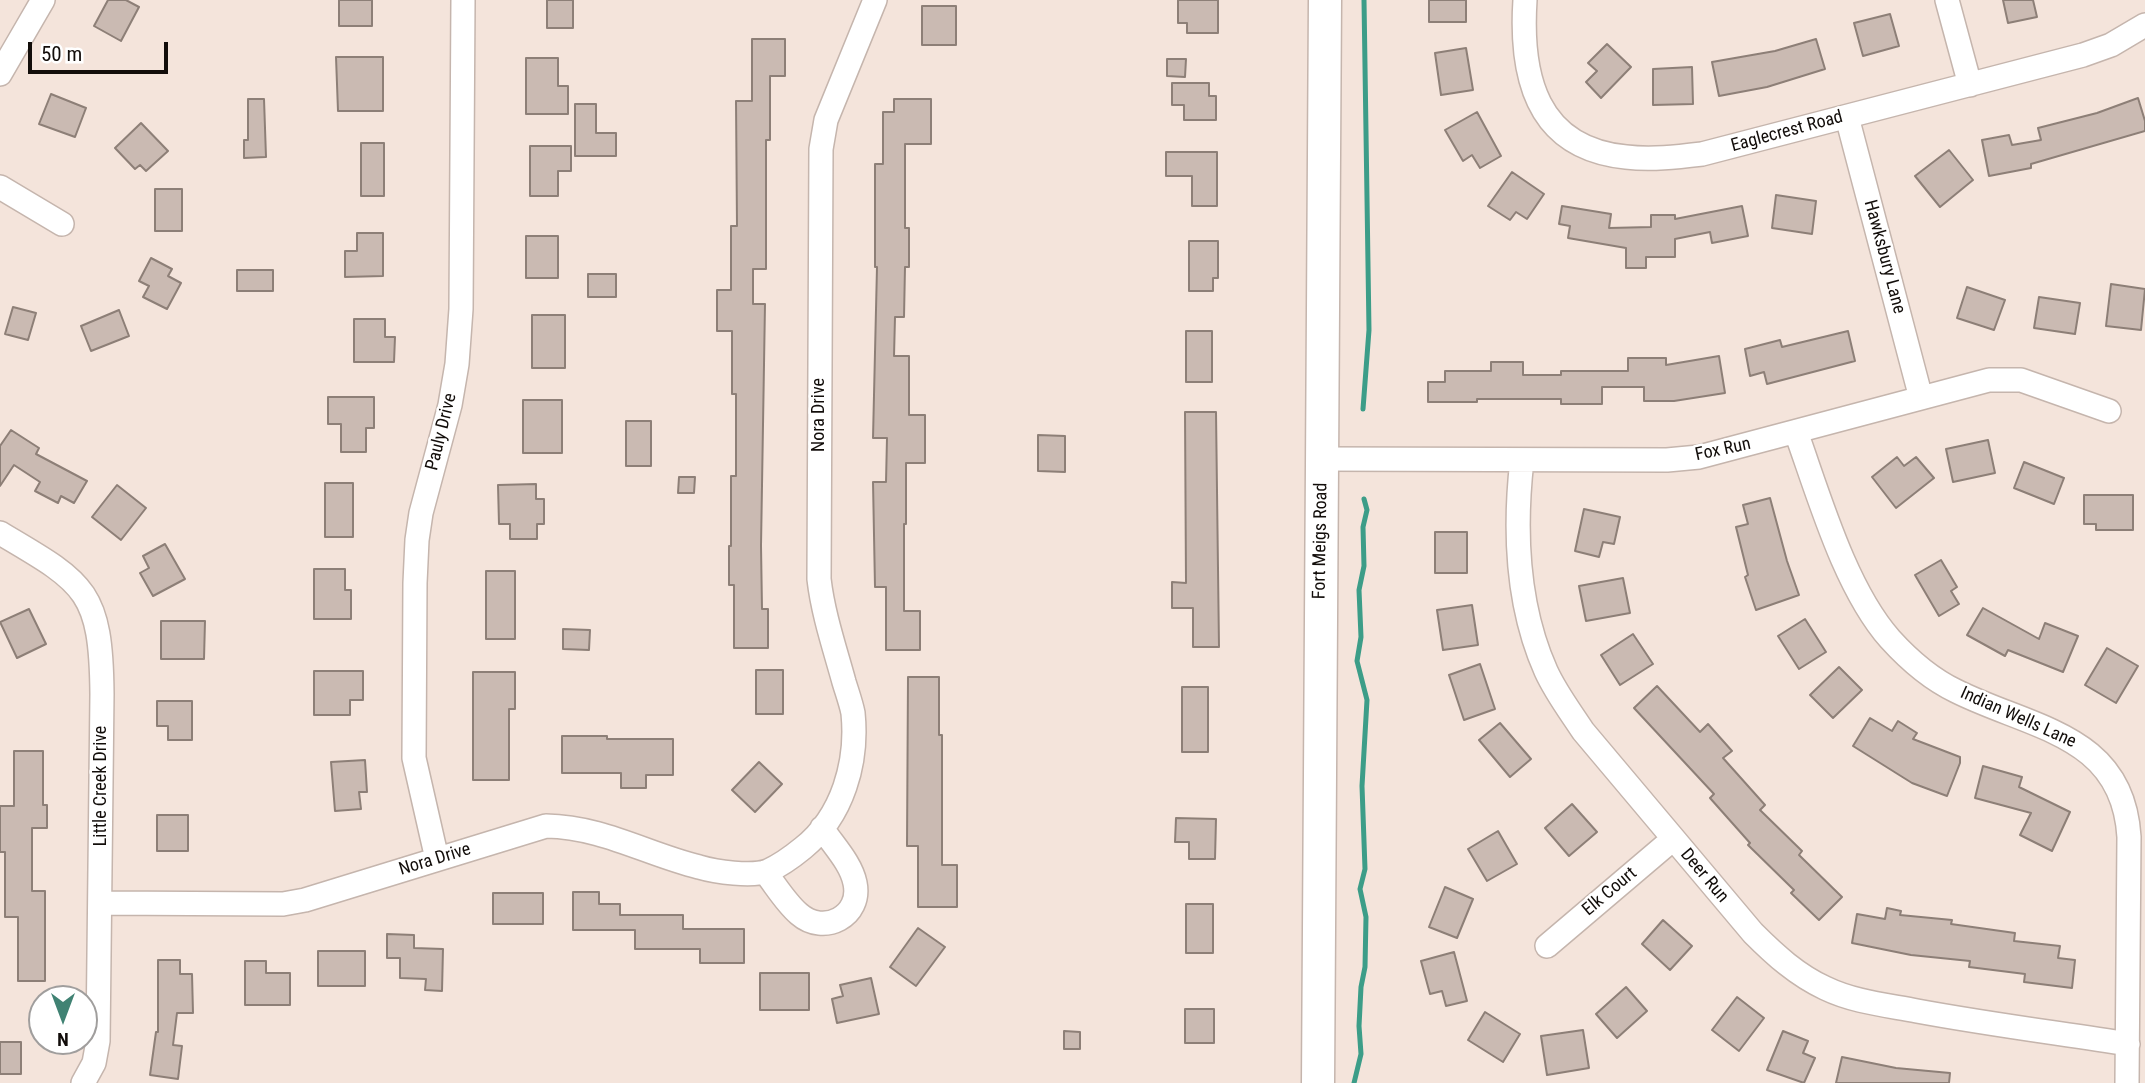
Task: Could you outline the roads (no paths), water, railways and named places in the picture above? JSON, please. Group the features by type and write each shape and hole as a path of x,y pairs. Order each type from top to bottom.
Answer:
{"street":[{"path":"0,75 43,0"},
{"name":"Pauly Drive","path":"437,859 414,758 415,583 421,513 450,405 457,364 461,309 463,0"},
{"name":"Nora Drive","path":"100,903 283,904 305,900 546,826 572,827 604,835 699,867 728,873 765,872 786,861 808,844 822,828 837,808 849,776 853,747 852,712 822,601 819,579 821,149 826,120 875,0"},
{"name":"Fort Meigs Road","path":"1318,1083 1325,0"},
{"name":"Eaglecrest Road","path":"1525,0 1526,64 1534,94 1548,116 1558,128 1584,145 1598,151 1628,157 1702,155 2083,55 2111,45 2145,25"},
{"path":"1947,0 1970,85"},
{"name":"Hawksbury Lane","path":"1847,117 1921,398"},
{"path":"0,187 62,224"},
{"name":"Fox Run","path":"1322,459 1699,457 1989,380 2005,379 2021,380 2109,411"},
{"name":"Indian Wells Lane","path":"1797,432 1845,565 1867,607 1889,638 1919,667 1954,690 2072,740 2095,757 2114,780 2125,808 2129,830 2127,1083"},
{"name":"Deer Run","path":"1522,460 1519,480 1522,594 1532,634 1547,672 1583,731 1753,933 1774,954 1823,988 1851,999 1960,1019 2128,1044"},
{"name":"Little Creek Drive","path":"0,533 58,567 78,584 92,608 99,628 102,672 98,1041 94,1063 83,1083"},
{"path":"765,872 799,914 810,921 836,922 847,916 857,894 855,882 851,870 822,828"},
{"name":"Elk Court","path":"1547,946 1673,839"}],"waterway":[{"path":"1363,409 1369,330 1364,0"},
{"path":"1354,1083 1361,1054 1359,1026 1365,967 1366,917 1360,889 1365,869 1362,786 1367,700 1357,661 1361,637 1359,590 1364,566 1363,527 1367,510 1364,499"}]}
